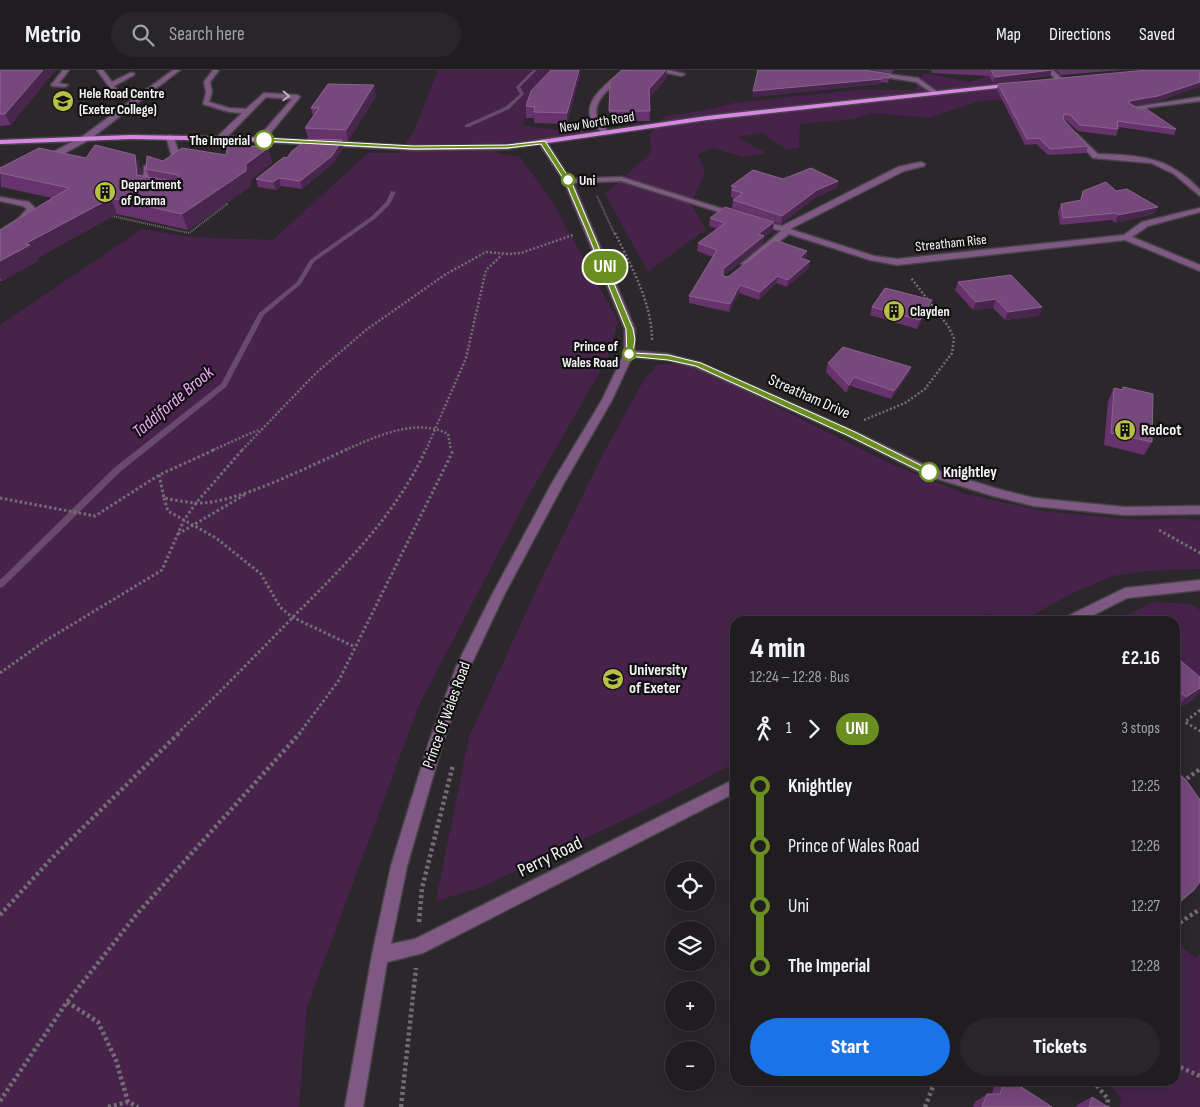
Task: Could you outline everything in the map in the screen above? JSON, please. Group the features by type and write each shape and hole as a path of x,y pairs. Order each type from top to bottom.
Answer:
{"main road":[{"path":"1050,80 1069,78"},
{"name":"New North Road","path":"0,142 170,137 462,148 507,147 707,118 1022,84"}],"street":[{"path":"65,85 54,85 66,70"},
{"path":"100,70 115,91 137,100"},
{"path":"36,164 86,138 177,70"},
{"path":"216,70 207,82 209,92 205,103 229,110 248,111"},
{"path":"605,132 595,120 593,106 600,94 627,70"},
{"path":"655,70 682,74"},
{"path":"844,70 918,80"},
{"path":"1049,70 1059,79"},
{"path":"914,72 918,80 937,94"},
{"path":"110,85 132,74"},
{"path":"220,139 264,95 297,97 260,140"},
{"path":"1138,113 1128,106 1200,99"},
{"path":"1071,130 1096,156 1133,157 1170,166 1187,179 1200,194"},
{"path":"138,166 147,168 162,166 172,162 176,158 170,137"},
{"path":"301,148 308,143"},
{"path":"543,143 568,181 590,230 630,329 629,354"},
{"path":"891,161 901,169"},
{"path":"740,269 785,230 901,169 921,164"},
{"path":"147,168 146,187 163,191"},
{"name":"Streatham Rise","path":"568,181 621,179 646,185 873,258 898,262 1126,237"},
{"path":"0,198 26,204 31,208 27,216 0,234"},
{"path":"1126,237 1145,224 1200,210"},
{"path":"1126,237 1200,268"},
{"name":"Streatham Drive","path":"629,354 668,358 698,365 852,434 929,472 1034,502 1124,511 1200,510"},
{"name":"Prince Of Wales Road","path":"354,1107 380,955 399,866 436,742 463,667 507,578 558,482 607,400 629,354"},
{"path":"1081,616 1125,593 1200,585"},
{"name":"Perry Road","path":"380,955 417,946 730,789"}],"path":[{"path":"599,180 607,188 596,194 648,306 654,331 649,357"},
{"path":"111,215 188,232 227,204 219,202"},
{"path":"0,673 45,641 162,570 184,520 196,503 261,429 316,373 366,330 446,274 486,252 493,251 502,255 516,253 590,230"},
{"path":"0,915 51,859 336,574 386,518 414,476 436,428 466,358 486,270 502,255"},
{"path":"852,434 865,418 905,404 925,389 952,352 954,338 948,326 898,262"},
{"path":"0,1101 67,1002 136,915 307,725 339,680 452,452 448,434 436,428 410,428 380,435 251,491 177,536"},
{"path":"0,498 95,516 159,475 261,429"},
{"path":"159,475 168,511 216,538 261,574 280,607 292,617 355,646"},
{"path":"164,498 196,503 224,499 251,491"},
{"path":"1176,539 1200,553"},
{"path":"1200,710 1185,722 1200,732"},
{"path":"401,1107 414,996 422,888 455,758"},
{"path":"1180,783 1199,770 1200,778"},
{"path":"1180,923 1200,910"},
{"path":"67,1002 98,1022 116,1060 128,1102"},
{"path":"1180,1067 1200,1076"},
{"path":"925,1107 933,1086"},
{"path":"1097,1086 1108,1100 1107,1107"},
{"path":"108,1107 128,1102 138,1107"}],"shaded area":[{"path":"438,70 558,70 530,99 523,125 555,130 577,123 588,123 590,130 573,135 503,143 497,153 520,157 552,201 618,321 608,358 529,495 419,705 307,1007 299,1107 0,1107 0,325 142,229 188,237 273,240 368,153 399,153 413,133"},
{"path":"923,73 969,82 997,73 1022,78 1034,90 1010,100 980,101 929,118 872,113 853,119 800,124 799,148 787,150 762,133 738,137 766,153 742,157 714,148 698,154 705,173 691,204 706,229 648,272 605,194 651,153 650,134 665,116 702,111 734,103 855,90 915,90"},
{"path":"685,363 704,370 895,466 966,494 1043,511 1137,520 1184,518 1200,521 1200,569 1145,571 1113,576 1076,591 1031,616 995,616 989,613 983,616 730,616 730,766 651,807 482,887 436,901 469,737 539,584 604,452 644,380 657,365"},
{"path":"1153,602 1190,604 1200,610 1200,677 1180,660 1180,616 1127,615"},
{"path":"1180,946 1196,958 1200,954 1200,1107 1120,1107 1121,1099 1111,1086 1180,1086"}],"building":[{"path":"0,70 43,70 5,114 0,114"},
{"path":"551,70 579,70 567,113 534,112 535,107 526,106 531,91"},
{"path":"622,70 666,70 649,89 650,111 609,111 610,81"},
{"path":"758,70 863,70 890,74 889,78 882,77 882,79 753,91"},
{"path":"991,70 1052,70 995,77"},
{"path":"1147,70 1200,70 1200,82 1158,96 1129,101 1129,103 1140,110 1145,108 1176,129 1117,121 1118,129 1080,125 1070,115 1064,114 1063,119 1088,146 1050,149 1039,138 1027,139 998,84"},
{"path":"328,84 374,85 346,130 305,128 319,108 311,108"},
{"path":"308,139 342,140 332,156 300,181 279,178 273,182 256,179 284,157 287,158 292,151"},
{"path":"228,143 268,148 246,164 246,171 182,214 111,198 25,244 30,245 0,261 0,230 69,188 0,173 0,168 39,148 86,158 95,145 135,155 137,175 177,182 179,180 178,175 146,169 147,156 163,161 182,148 226,155"},
{"path":"811,168 838,181 817,190 782,216 733,200 743,193 732,190 736,187 731,186 753,170 783,179"},
{"path":"1106,182 1116,191 1127,189 1158,207 1118,215 1115,213 1063,218 1061,204 1081,200 1083,191"},
{"path":"725,207 774,222 758,234 764,236 723,269 723,276 728,277 775,240 807,251 800,258 810,261 788,280 778,276 760,292 740,285 730,304 689,296 717,250 698,243 725,223 710,218"},
{"path":"1011,275 1042,307 1008,312 996,299 976,302 958,282"},
{"path":"885,288 932,300 920,320 872,307"},
{"path":"843,347 911,367 894,391 854,377 849,385 828,363"},
{"path":"1123,387 1153,394 1152,442 1111,433 1114,388 1123,390"},
{"path":"1180,660 1200,677 1200,688 1186,697 1180,692"},
{"path":"1180,775 1200,800 1200,882 1181,901"},
{"path":"1003,1086 1020,1086 1052,1107 982,1107 987,1094 1000,1094"},
{"path":"1092,1097 1108,1107 1089,1107"}],"waterway":[{"name":"Taddiforde Brook","path":"467,126 507,108 522,94 518,87 535,70"},
{"name":"Taddiforde Brook","path":"0,585 117,470 224,385 261,314 299,283 312,261 374,217 388,203 393,192"}],"bus line":[{"name":"UNI","path":"264,140 414,148 507,147 543,143 568,181 590,230 630,329 629,354 668,358 698,365 852,434 929,472"}],"place":[{"name":"Hele Road Centre (Exeter College)","path":"63,101"},
{"name":"The Imperial","path":"264,140"},
{"name":"Uni","path":"568,180"},
{"name":"Department of Drama","path":"105,192"},
{"name":"Clayden","path":"894,311"},
{"name":"Prince of Wales Road","path":"629,354"},
{"name":"Redcot","path":"1125,430"},
{"name":"Knightley","path":"929,472"},
{"name":"University of Exeter","path":"613,679"}]}
